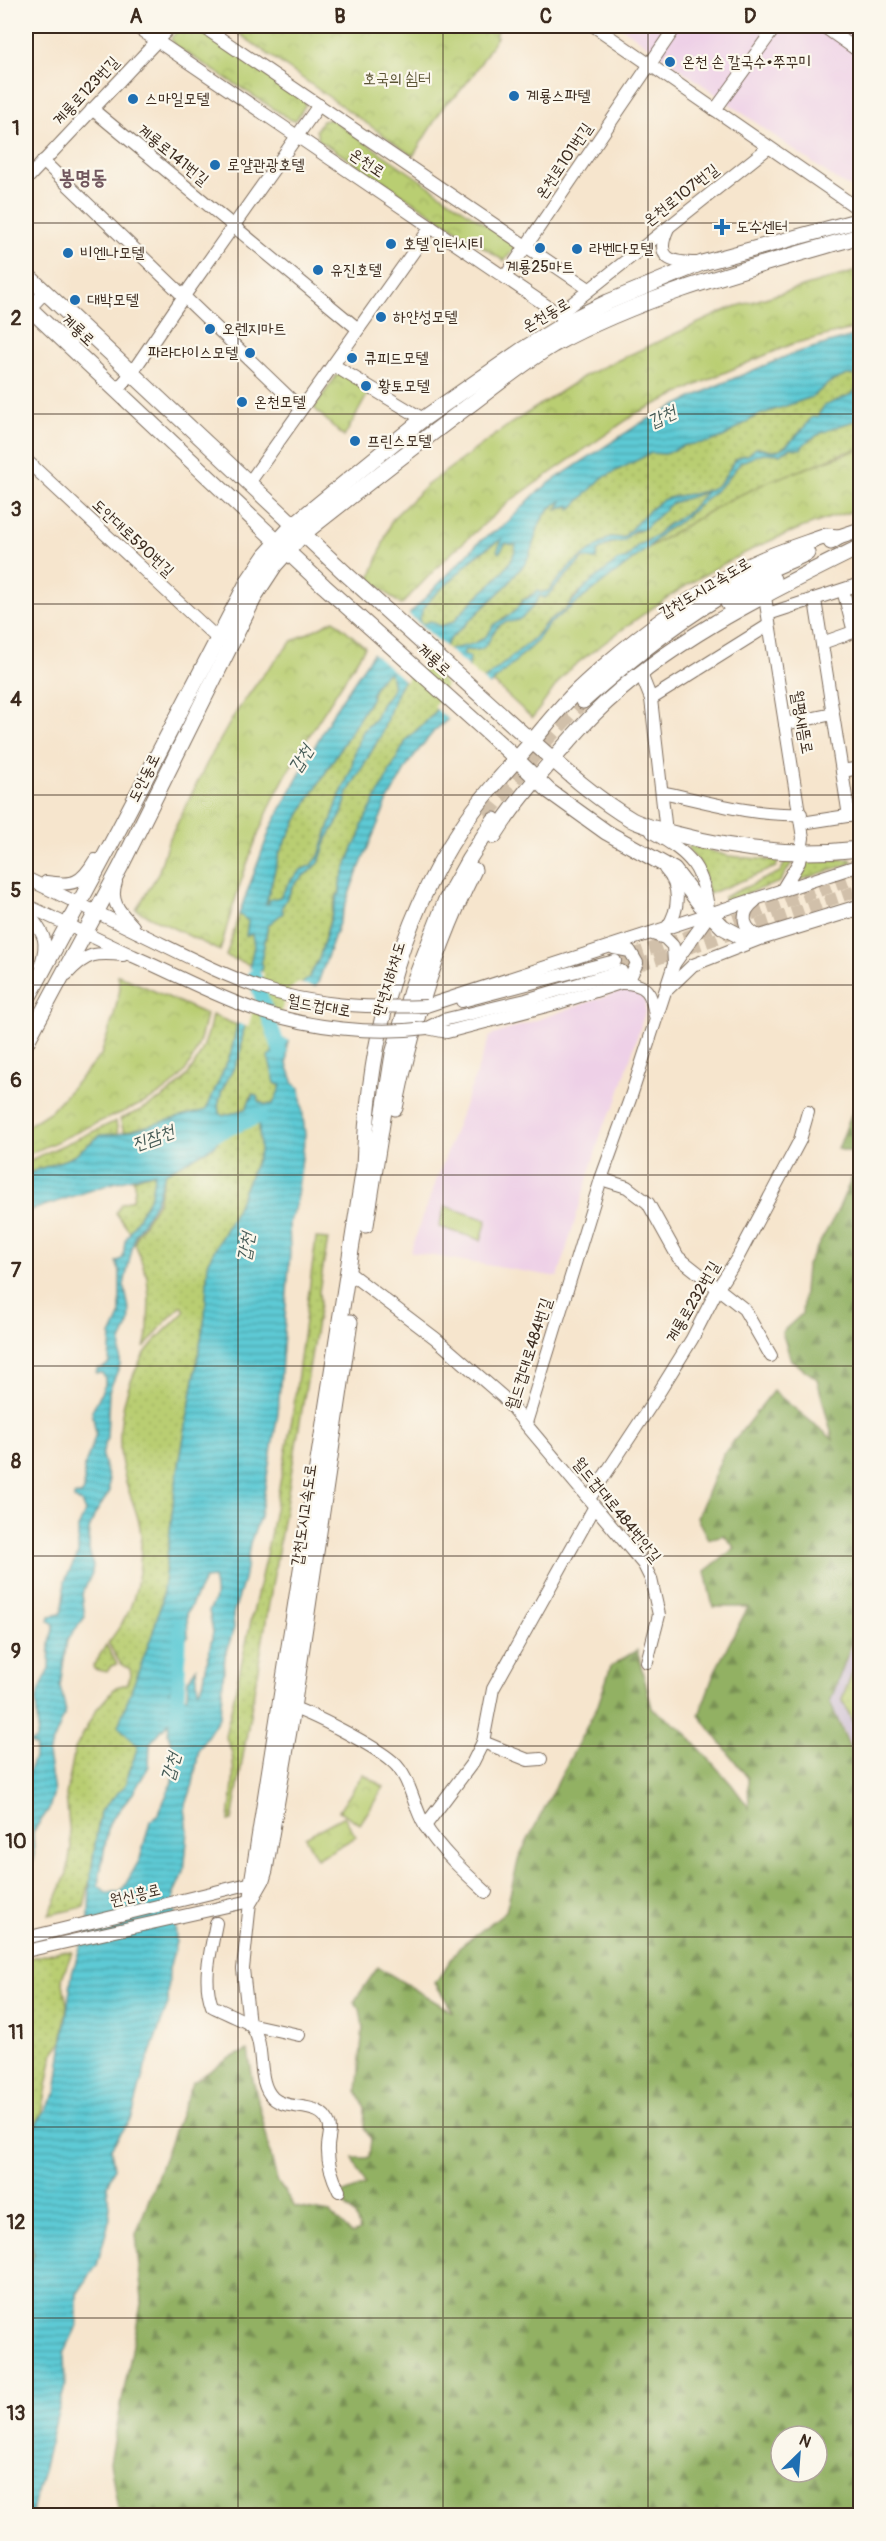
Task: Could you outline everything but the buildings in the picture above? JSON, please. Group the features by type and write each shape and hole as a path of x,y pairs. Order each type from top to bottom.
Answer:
{"main road":[{"name":"온천동로","path":"298,530 423,419 522,350 568,323 608,302 702,263 861,220"},
{"name":"온천동로","path":"298,530 550,347 568,323 620,314 714,279 861,236"},
{"name":"계룡로","path":"26,274 298,530 527,737 634,821 714,844 801,854 861,849"},
{"name":"계룡로","path":"27,308 329,590 559,799 606,832 674,870 709,915 723,927 740,936 759,936 861,907"},
{"name":"도안동로","path":"26,1042 121,866 256,594 283,547 298,530"},
{"name":"갑천도시고속도로","path":"584,704 639,651 700,608 746,581 838,537 861,530"},
{"name":"도안동로","path":"26,1002 248,581 265,556 283,547"},
{"name":"갑천도시고속도로","path":"584,704 637,662 703,617 784,574 826,557 858,548"},
{"path":"488,819 512,755 527,737 641,674 713,624 858,548"},
{"path":"488,819 537,779 553,759 584,704"},
{"path":"537,779 541,751 584,704"},
{"name":"만년지하차도","path":"382,1131 393,1054 419,964 445,902 488,819"},
{"name":"만년지하차도","path":"364,1167 404,982 440,895 464,849 488,819"},
{"name":"갑천도시고속도로","path":"352,1275 382,1131"},
{"name":"갑천도시고속도로","path":"250,1901 265,1870 287,1706 352,1275 364,1167"},
{"name":"갑천도시고속도로","path":"252,1883 287,1706"}],"street":[{"path":"26,29 29,26"},
{"name":"온천로","path":"135,26 505,277 568,323"},
{"name":"계룡로123번길","path":"26,180 171,26"},
{"path":"202,26 589,289"},
{"path":"594,26 861,210"},
{"name":"온천로101번길","path":"505,277 676,26"},
{"path":"715,110 776,26"},
{"path":"823,26 861,52"},
{"path":"117,391 320,105"},
{"name":"계룡로141번길","path":"92,109 358,329"},
{"name":"온천로107번길","path":"568,323 589,289 768,148"},
{"path":"43,161 302,409"},
{"path":"669,226 663,242 667,258 677,263 702,263"},
{"path":"249,483 431,227"},
{"path":"27,308 45,292"},
{"path":"333,364 423,419"},
{"name":"도안대로590번길","path":"26,460 218,639"},
{"path":"651,699 768,620 861,584"},
{"path":"822,643 859,631 843,590"},
{"name":"월평새뜸로","path":"765,597 802,819 801,854"},
{"path":"662,792 726,807 802,819 855,815 842,771 815,600"},
{"path":"641,674 651,699 666,832"},
{"path":"785,724 833,714"},
{"path":"842,771 861,768"},
{"path":"634,821 683,850 697,867 704,886 709,915"},
{"path":"29,879 62,884 78,881 88,872 102,846 118,831"},
{"path":"782,890 794,872 801,854"},
{"path":"655,858 676,886 676,911 668,928"},
{"path":"426,1006 861,865"},
{"path":"121,866 114,887 114,903 137,932"},
{"name":"월드컵대로","path":"29,879 232,977 307,1000 373,1008 443,1006 517,989 619,972"},
{"path":"759,936 748,930 744,916 748,906 762,896"},
{"path":"26,908 45,937 46,945 36,980"},
{"name":"월드컵대로","path":"26,908 67,924 133,956 259,1011 303,1022 371,1031 427,1028 447,1032 558,1003 619,972"},
{"name":"월드컵대로484번길","path":"352,1275 471,1368 526,1422 601,1179 674,964 709,915"},
{"path":"653,934 665,938 674,946 674,964"},
{"path":"665,992 693,965 759,936"},
{"path":"610,947 630,951 636,959 636,967 630,978 619,972"},
{"path":"56,986 86,957 109,953 133,956"},
{"path":"619,972 643,986 650,994 656,1020"},
{"name":"계룡로232번길","path":"425,1826 473,1762 483,1742 493,1689 591,1504 697,1329 781,1179 800,1140 808,1112"},
{"path":"601,1179 627,1187 648,1203 678,1257 744,1309 771,1356"},
{"name":"월드컵대로484번안길","path":"526,1422 591,1504 644,1565 651,1579 659,1615 647,1662"},
{"path":"287,1706 355,1739 394,1763 406,1783 425,1826 462,1871 486,1892"},
{"path":"483,1742 528,1760 541,1759"},
{"path":"252,1883 243,1969 249,2024 258,2041 266,2089 281,2103 315,2110 323,2115 329,2124 328,2161 339,2191"},
{"name":"원신흥로","path":"26,1938 252,1883"},
{"name":"원신흥로","path":"26,1951 250,1901"},
{"path":"216,1923 207,1976 208,1994 212,2006 249,2024 299,2035"}],"shaded area":[{"path":"620,26 860,26 860,190 843,184"},
{"path":"627,989 636,991 642,996 645,1002 645,1012 615,1106 604,1124 558,1277 410,1252 490,1036"},
{"path":"860,1628 860,1765 830,1701"}],"green space":[{"path":"182,26 200,26 303,98 306,104 296,120 291,120 174,45 171,38"},
{"name":"호국의 쉼터","path":"228,26 501,26 495,35 497,37 473,75 456,96 445,104 413,156"},
{"path":"331,119 511,242 515,248 504,261 319,140 316,130 322,121"},
{"path":"860,270 860,327 792,344 637,413 510,501 446,558 401,605 370,579 392,519 427,485 510,424 586,375 731,308"},
{"path":"339,372 370,390 344,437 314,408"},
{"path":"847,375 855,375 858,387 852,394 824,406 817,418 812,417 785,446 773,451 756,448 748,455 734,461 720,483 714,487 663,500 647,512 623,538 610,537 571,565 548,591 530,595 513,613 503,618 486,637 467,647 442,650 449,640 510,582 525,563 541,520 553,506 562,500 557,510 571,505 571,509 602,478 651,453 665,454 685,445 710,442 725,436 756,416 812,397 830,382"},
{"path":"860,419 860,449 843,453 727,501 648,548 662,533 681,521 724,483 741,462 763,453 780,454 791,448 796,449 824,431"},
{"path":"860,449 860,509 826,519 762,544 701,576 643,614 573,666 558,682 532,718 493,682 537,641 548,625 648,548 727,501 770,481"},
{"path":"707,491 688,512 663,528 656,536 637,546 627,558 617,561 574,597 565,610 547,621 534,638 485,679 477,681 468,673 469,660 463,654 465,650 480,647 504,622 518,620 540,595 547,594 555,588 583,558 596,559 597,551 639,531 672,503"},
{"path":"503,538 501,544 517,543 507,567 499,576 461,612 454,622 440,626 422,624 419,621 421,609 451,578 456,576 464,565 483,552 486,547"},
{"path":"334,620 365,647 305,742 273,800 243,875 220,951 136,910 158,874 168,842 207,763 235,714 262,676 292,641"},
{"path":"426,664 438,669 449,684 433,715 407,739 363,825 340,883 340,894 337,894 319,959 308,979 292,991 273,1047 275,1083 281,1086 273,1104 261,1103 252,1094 246,1109 223,1116 219,1113 218,1106 222,1090 240,1056 243,1033 263,966 261,961 268,925 283,913 282,907 295,883 319,863 327,839 342,814 348,792 381,735 398,689 407,674"},
{"path":"390,671 393,689 381,705 375,719 363,731 319,856 312,865 301,870 280,897 269,905 266,904 279,854 301,812 371,699 377,683"},
{"path":"689,845 729,856 778,861 776,867 709,894 700,863 688,850"},
{"path":"851,859 852,863 797,881 793,879 804,860"},
{"path":"786,861 793,861 780,882 745,894 726,904 724,897 780,872"},
{"path":"239,914 248,921 247,936 252,934 254,946 250,965 226,956"},
{"path":"118,975 206,1014 193,1057 184,1073 159,1095 26,1155 26,1127 51,1111 101,1055 120,989"},
{"path":"212,1015 237,1025 231,1053 206,1111 124,1132 120,1119 156,1102 182,1081 193,1068 201,1053"},
{"path":"860,1092 860,1154 838,1149"},
{"path":"116,1121 118,1134 101,1135 70,1158 26,1174 26,1162"},
{"path":"255,1121 259,1125 260,1152 236,1210 208,1262 205,1317 175,1488 162,1600 153,1632 138,1746 125,1785 100,1812 84,1907 49,1915 67,1873 71,1847 66,1795 75,1749 96,1710 116,1687 127,1684 131,1675 130,1669 120,1663 108,1643 130,1608 141,1558 140,1527 125,1478 120,1448 124,1402 146,1351 185,1311 182,1306 144,1348 148,1330 149,1297 147,1277 135,1243 137,1235 158,1202 165,1173 216,1145 223,1125"},
{"path":"155,1172 151,1195 130,1232 116,1213 121,1204 133,1199 135,1189 133,1179"},
{"path":"852,1178 860,1178 860,1621 830,1702 860,1771 860,2515 119,2515 110,2462 142,2299 136,2234 192,2083 228,2059 248,2050 277,2181 295,2207 330,2213 352,2234 360,2231 355,2216 336,2196 365,2185 353,2158 369,2158 371,2139 364,2128 365,2108 357,2091 363,2027 360,2009 354,2002 378,1967 454,2013 435,1983 459,1948 506,1911 519,1857 598,1705 611,1666 637,1650 652,1708 683,1730 732,1785 749,1808 748,1778 699,1715 715,1671 748,1607 713,1607 705,1571 735,1548 724,1535 708,1539 697,1518 723,1455 773,1391 833,1439 817,1379 791,1360 782,1332 802,1314 806,1267 836,1214"},
{"path":"445,1206 487,1220 481,1240 439,1227"},
{"path":"316,1238 328,1239 319,1291 320,1304 232,1821 229,1821 233,1766 230,1745 225,1736 268,1546 292,1419"},
{"path":"106,1645 117,1664 111,1666 107,1672 94,1669 93,1666"},
{"path":"860,1652 860,1738 842,1699"},
{"path":"363,1774 384,1787 360,1824 339,1811"},
{"path":"344,1816 356,1837 317,1859 305,1837"},
{"path":"61,1951 72,1952 62,1978 67,2005 62,2042 53,2054 42,2113 32,2131 26,2134 26,1959"},
{"path":"35,2142 26,2177 26,2147"},
{"path":"26,2233 34,2254 26,2279"}],"water":[{"path":"860,334 860,419 818,435 801,449 791,448 780,454 763,453 741,462 724,483 681,521 663,532 648,548 548,625 537,641 493,682 434,731 410,761 387,802 353,883 318,983 296,1013 287,1046 287,1064 294,1084 300,1088 305,1135 296,1204 289,1223 290,1253 278,1413 260,1517 250,1543 244,1580 233,1614 234,1628 225,1656 220,1716 199,1749 193,1784 185,1808 188,1831 184,1872 174,1893 176,1942 169,1969 168,2004 145,2067 132,2117 111,2148 114,2168 107,2185 110,2218 97,2265 77,2294 77,2326 64,2353 65,2386 31,2516 26,2515 26,2279 34,2254 26,2226 25,2198 35,2143 26,2147 26,2134 32,2131 56,2093 72,1974 89,1918 90,1879 100,1812 125,1785 138,1746 118,1726 153,1632 162,1600 175,1488 205,1317 208,1262 236,1210 260,1152 259,1125 255,1122 223,1125 216,1145 165,1173 156,1201 135,1235 124,1285 130,1313 129,1324 121,1341 120,1365 109,1391 107,1438 102,1456 109,1480 109,1493 95,1514 89,1530 89,1550 93,1565 92,1573 82,1594 85,1617 67,1640 60,1686 65,1707 64,1716 48,1754 54,1792 49,1809 33,1832 34,1858 26,1876 26,1780 36,1748 30,1742 35,1741 38,1732 36,1700 49,1668 50,1643 54,1624 49,1621 50,1616 60,1614 62,1611 65,1581 78,1553 78,1528 85,1512 81,1502 74,1499 74,1495 81,1495 84,1491 84,1468 96,1434 92,1411 105,1385 105,1378 102,1373 96,1373 97,1369 109,1363 111,1336 120,1316 120,1272 116,1262 123,1258 125,1241 151,1195 155,1172 113,1183 26,1212 26,1174 70,1158 101,1135 118,1134 206,1110 231,1053 254,946 252,934 246,936 248,921 239,914 271,827 334,711 376,649 480,541 505,525 534,495 552,481 641,423 716,386 792,354","holes":["847,375 855,375 858,387 852,394 824,406 817,417 812,417 795,437 780,449 773,451 756,448 748,455 738,458 720,483 714,487 658,503 623,538 610,537 571,565 548,591 540,593 538,590 527,599 522,600 513,613 493,625 490,632 479,641 443,650 449,640 510,582 525,564 541,520 553,506 562,501 557,510 570,505 570,510 602,478 651,453 665,454 685,445 710,442 725,436 756,416 812,397 830,382","706,492 688,512 663,528 656,536 637,546 627,558 617,561 586,586 565,610 548,621 534,638 485,679 477,681 468,673 470,657 463,654 465,650 481,649 500,625 521,618 540,596 545,598 583,558 596,559 598,551 610,543 624,541 633,531 644,529 672,503","502,539 497,551 499,553 506,543 516,544 514,555 500,575 454,622 440,626 431,621 422,624 419,621 425,606 435,594 489,546","426,664 437,669 449,685 433,715 407,739 362,825 360,837 353,848 340,883 340,894 338,894 319,959 308,979 292,991 273,1040 272,1053 268,1056 275,1083 281,1086 273,1104 266,1105 259,1102 257,1096 253,1094 246,1109 223,1116 219,1113 218,1106 222,1090 240,1056 243,1033 263,966 261,961 268,925 283,913 282,907 295,883 319,863 327,839 342,814 348,792 381,735 398,689 407,674","390,672 393,689 381,705 375,719 363,731 319,856 312,865 301,870 291,880 280,897 269,900 269,904 266,904 279,854 301,812 371,699 382,677","213,1578 215,1595 209,1611 213,1632 203,1684 198,1691 196,1668 188,1680 187,1696 179,1702 170,1691 174,1679 175,1649 188,1637 187,1613 205,1579","169,1722 168,1734 175,1754 172,1782 158,1815 150,1821 140,1859 121,1892 106,1892 98,1885 109,1823 133,1793 149,1766 150,1743"]}],"pier":[{"path":"406,612 491,687 450,721 434,707 446,685 436,672 426,668 409,676 406,682 371,651"},
{"path":"246,967 264,973 248,1027 234,1022"},
{"path":"298,983 319,988 298,1015 291,1041 272,1035 289,990"}],"waterway":[{"name":"갑천","path":"254,976 280,1051"},
{"name":"진잠천","path":"203,1139 261,1116"},
{"name":"갑천","path":"177,1716 180,1627"}],"tunnel":[{"path":"486,815 547,739 583,701"},
{"path":"615,961 860,877"},
{"path":"621,971 860,890"}],"place":[{"name":"온천 손 칼국수•쭈꾸미","path":"670,62"},
{"name":"계룡스파텔","path":"514,96"},
{"name":"스마일모텔","path":"133,99"},
{"name":"로얄관광호텔","path":"215,165"},
{"name":"도수센터","path":"722,227"},
{"name":"호텔 인터시티","path":"391,244"},
{"name":"계룡25마트","path":"540,248"},
{"name":"라벤다모텔","path":"577,249"},
{"name":"비엔나모텔","path":"68,253"},
{"name":"유진호텔","path":"318,270"},
{"name":"대박모텔","path":"75,300"},
{"name":"하얀성모텔","path":"381,317"},
{"name":"오렌지마트","path":"210,329"},
{"name":"파라다이스모텔","path":"250,353"},
{"name":"큐피드모텔","path":"352,358"},
{"name":"황토모텔","path":"366,386"},
{"name":"온천모텔","path":"242,402"},
{"name":"프린스모텔","path":"355,441"}],"district":[{"name":"봉명동","path":"83,177"}]}
